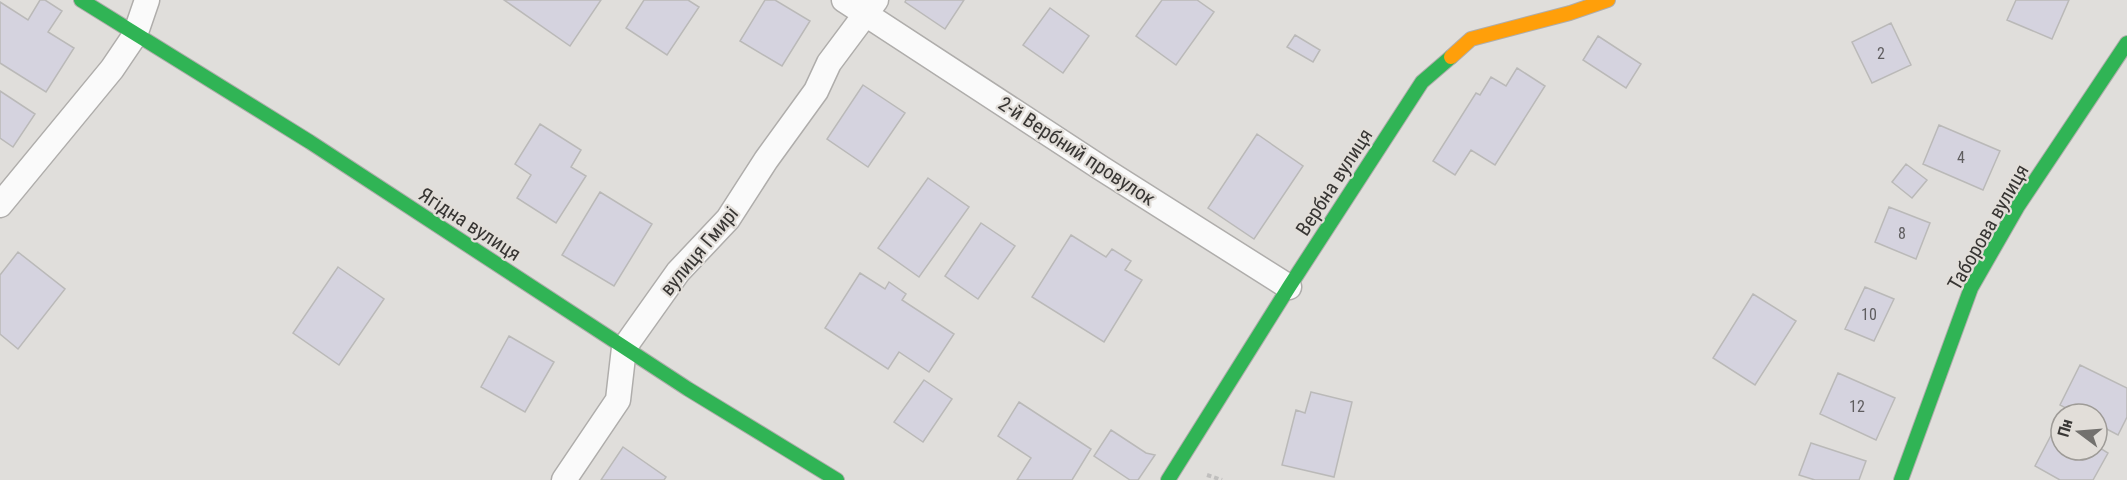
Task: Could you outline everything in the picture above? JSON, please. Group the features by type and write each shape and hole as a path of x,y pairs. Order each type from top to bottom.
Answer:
{"street":[{"name":"Ягідна вулиця","path":"81,0 310,142 624,348 837,480"},
{"path":"0,205 112,69 135,35 147,0"},
{"name":"2-й Вербний провулок","path":"844,0 871,7 1101,168 1289,287"},
{"name":"Вербна вулиця","path":"1168,480 1289,287 1422,82 1471,39 1569,7 1608,0"},
{"name":"вулиця Гмирі","path":"564,480 618,400 624,348 678,272 728,219 766,160 816,91 829,63 871,7"},
{"name":"Таборова вулиця","path":"1901,480 1971,288 2018,206 2127,43"}],"building":[{"path":"40,0 45,0 62,11 48,32 74,48 46,92 0,63 0,2 28,20"},
{"path":"504,0 601,0 570,46"},
{"path":"644,0 688,0 699,7 667,55 626,28"},
{"path":"765,0 775,0 810,21 782,66 740,41"},
{"path":"906,0 964,0 945,29 905,2"},
{"path":"1162,0 1197,0 1214,12 1176,65 1136,36"},
{"path":"2016,0 2069,0 2052,39 2007,20"},
{"path":"1050,8 1089,36 1063,73 1023,45"},
{"path":"1891,23 1911,65 1872,83 1852,42"},
{"path":"1295,35 1320,50 1313,62 1287,47"},
{"path":"1598,36 1641,64 1626,88 1583,60"},
{"path":"1517,68 1545,86 1495,165 1471,150 1455,175 1433,161 1476,93 1480,95 1491,77 1506,86"},
{"path":"863,85 905,113 868,167 827,139"},
{"path":"0,91 35,114 13,147 0,138"},
{"path":"540,124 581,150 571,167 586,176 556,223 517,198 531,175 515,164"},
{"path":"1939,125 2000,151 1983,190 1923,164"},
{"path":"1257,134 1303,166 1254,239 1208,208"},
{"path":"1906,164 1927,180 1912,198 1892,182"},
{"path":"928,178 969,207 919,277 878,248"},
{"path":"600,192 652,224 614,286 562,255"},
{"path":"1889,207 1930,223 1916,259 1875,242"},
{"path":"981,223 1015,246 978,299 945,276"},
{"path":"1071,235 1106,257 1112,249 1131,261 1125,270 1142,280 1104,342 1032,297"},
{"path":"18,252 65,289 18,349 0,334 0,275"},
{"path":"338,267 384,299 339,365 293,333"},
{"path":"860,273 885,289 889,282 906,294 902,300 954,334 929,372 899,352 888,369 825,328"},
{"path":"1865,287 1894,299 1874,341 1845,329"},
{"path":"1753,294 1796,321 1755,385 1713,358"},
{"path":"509,336 554,362 525,412 481,387"},
{"path":"2080,365 2127,388 2127,417 2118,435 2109,430 2109,402 2062,402"},
{"path":"1838,373 1895,398 1876,440 1820,414"},
{"path":"924,380 952,399 923,442 894,422"},
{"path":"1311,392 1352,402 1334,477 1282,465 1296,410 1305,413"},
{"path":"1019,402 1091,449 1072,480 1017,480 1031,458 998,436"},
{"path":"1111,430 1146,453 1155,455 1138,480 1130,480 1094,456"},
{"path":"2049,439 2049,462 2103,462 2093,480 2060,480 2035,466"},
{"path":"1811,443 1866,461 1859,480 1815,480 1799,475"},
{"path":"623,447 666,477 664,480 601,480"}],"traffic: fast":[{"path":"81,0 310,142 688,389 837,480"},
{"path":"1901,480 1971,288 2018,206 2127,43"},
{"path":"1168,480 1289,287 1422,82 1451,57"}],"traffic: slow":[{"path":"1451,57 1471,39 1570,13 1608,0"}]}
